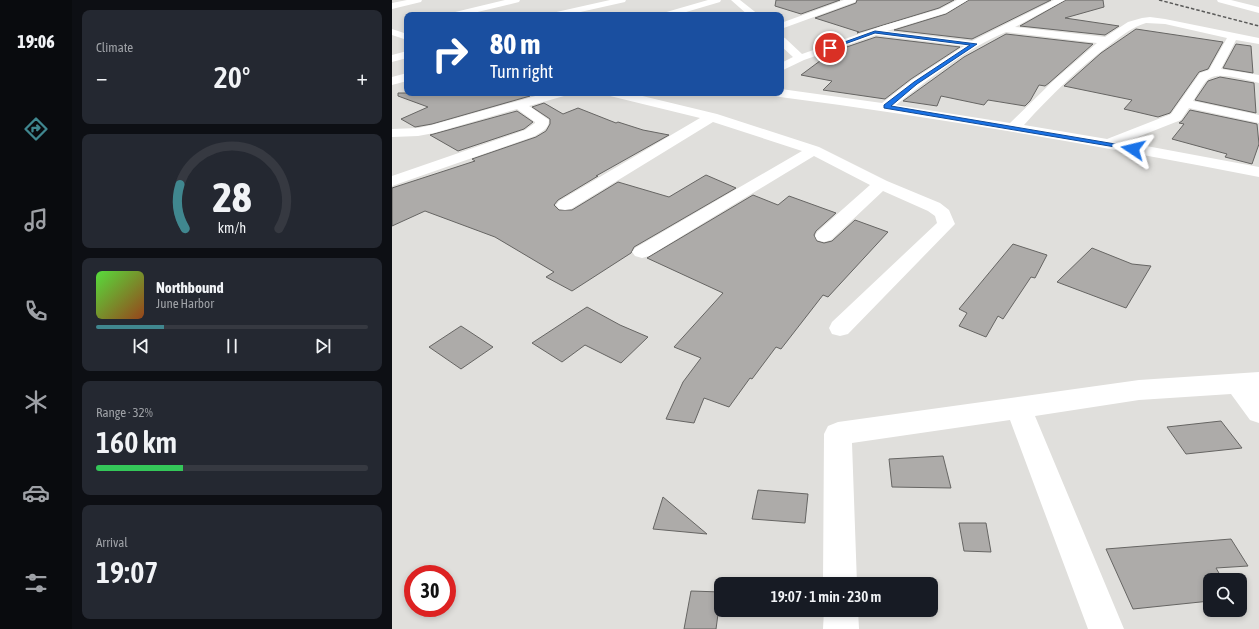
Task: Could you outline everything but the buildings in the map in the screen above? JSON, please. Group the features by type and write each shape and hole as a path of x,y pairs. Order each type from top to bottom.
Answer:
{"street":[{"path":"392,6 418,0"},
{"path":"466,12 516,0"},
{"path":"568,12 622,0"},
{"path":"676,12 717,0"},
{"path":"784,25 852,0"},
{"path":"784,66 800,58 875,32 943,11 964,0"},
{"path":"886,106 916,83 974,44 1061,0"},
{"path":"1221,0 1258,9"},
{"path":"738,1 751,12"},
{"path":"1014,127 1035,104 1086,57 1122,30 1140,21 1149,20 1259,41"},
{"path":"1006,29 1108,41"},
{"path":"392,32 404,36"},
{"path":"875,32 974,44"},
{"path":"1214,72 1234,36"},
{"path":"392,41 404,38"},
{"path":"784,43 800,58"},
{"path":"392,59 404,55"},
{"path":"1107,144 1176,117 1204,76 1214,72 1259,80"},
{"path":"392,81 404,78"},
{"path":"784,93 886,106 1014,127 1259,172"},
{"path":"392,133 418,132 434,129 550,96"},
{"path":"626,96 712,117 814,150 881,184 934,207 945,216 946,224 840,328"},
{"path":"1185,103 1259,119"},
{"path":"392,181 516,138 542,125 542,120 519,105"},
{"path":"565,205 712,117"},
{"path":"642,252 814,150"},
{"path":"824,236 881,184"},
{"path":"840,577 838,434 1139,390 1248,382 1259,412"},
{"path":"1018,407 1106,629"},
{"path":"841,617 841,629"}],"railway":[{"path":"1159,0 1259,26"}],"route":[{"path":"830,48 875,32 974,44 916,83 886,106 1014,127 1133,149"}]}
